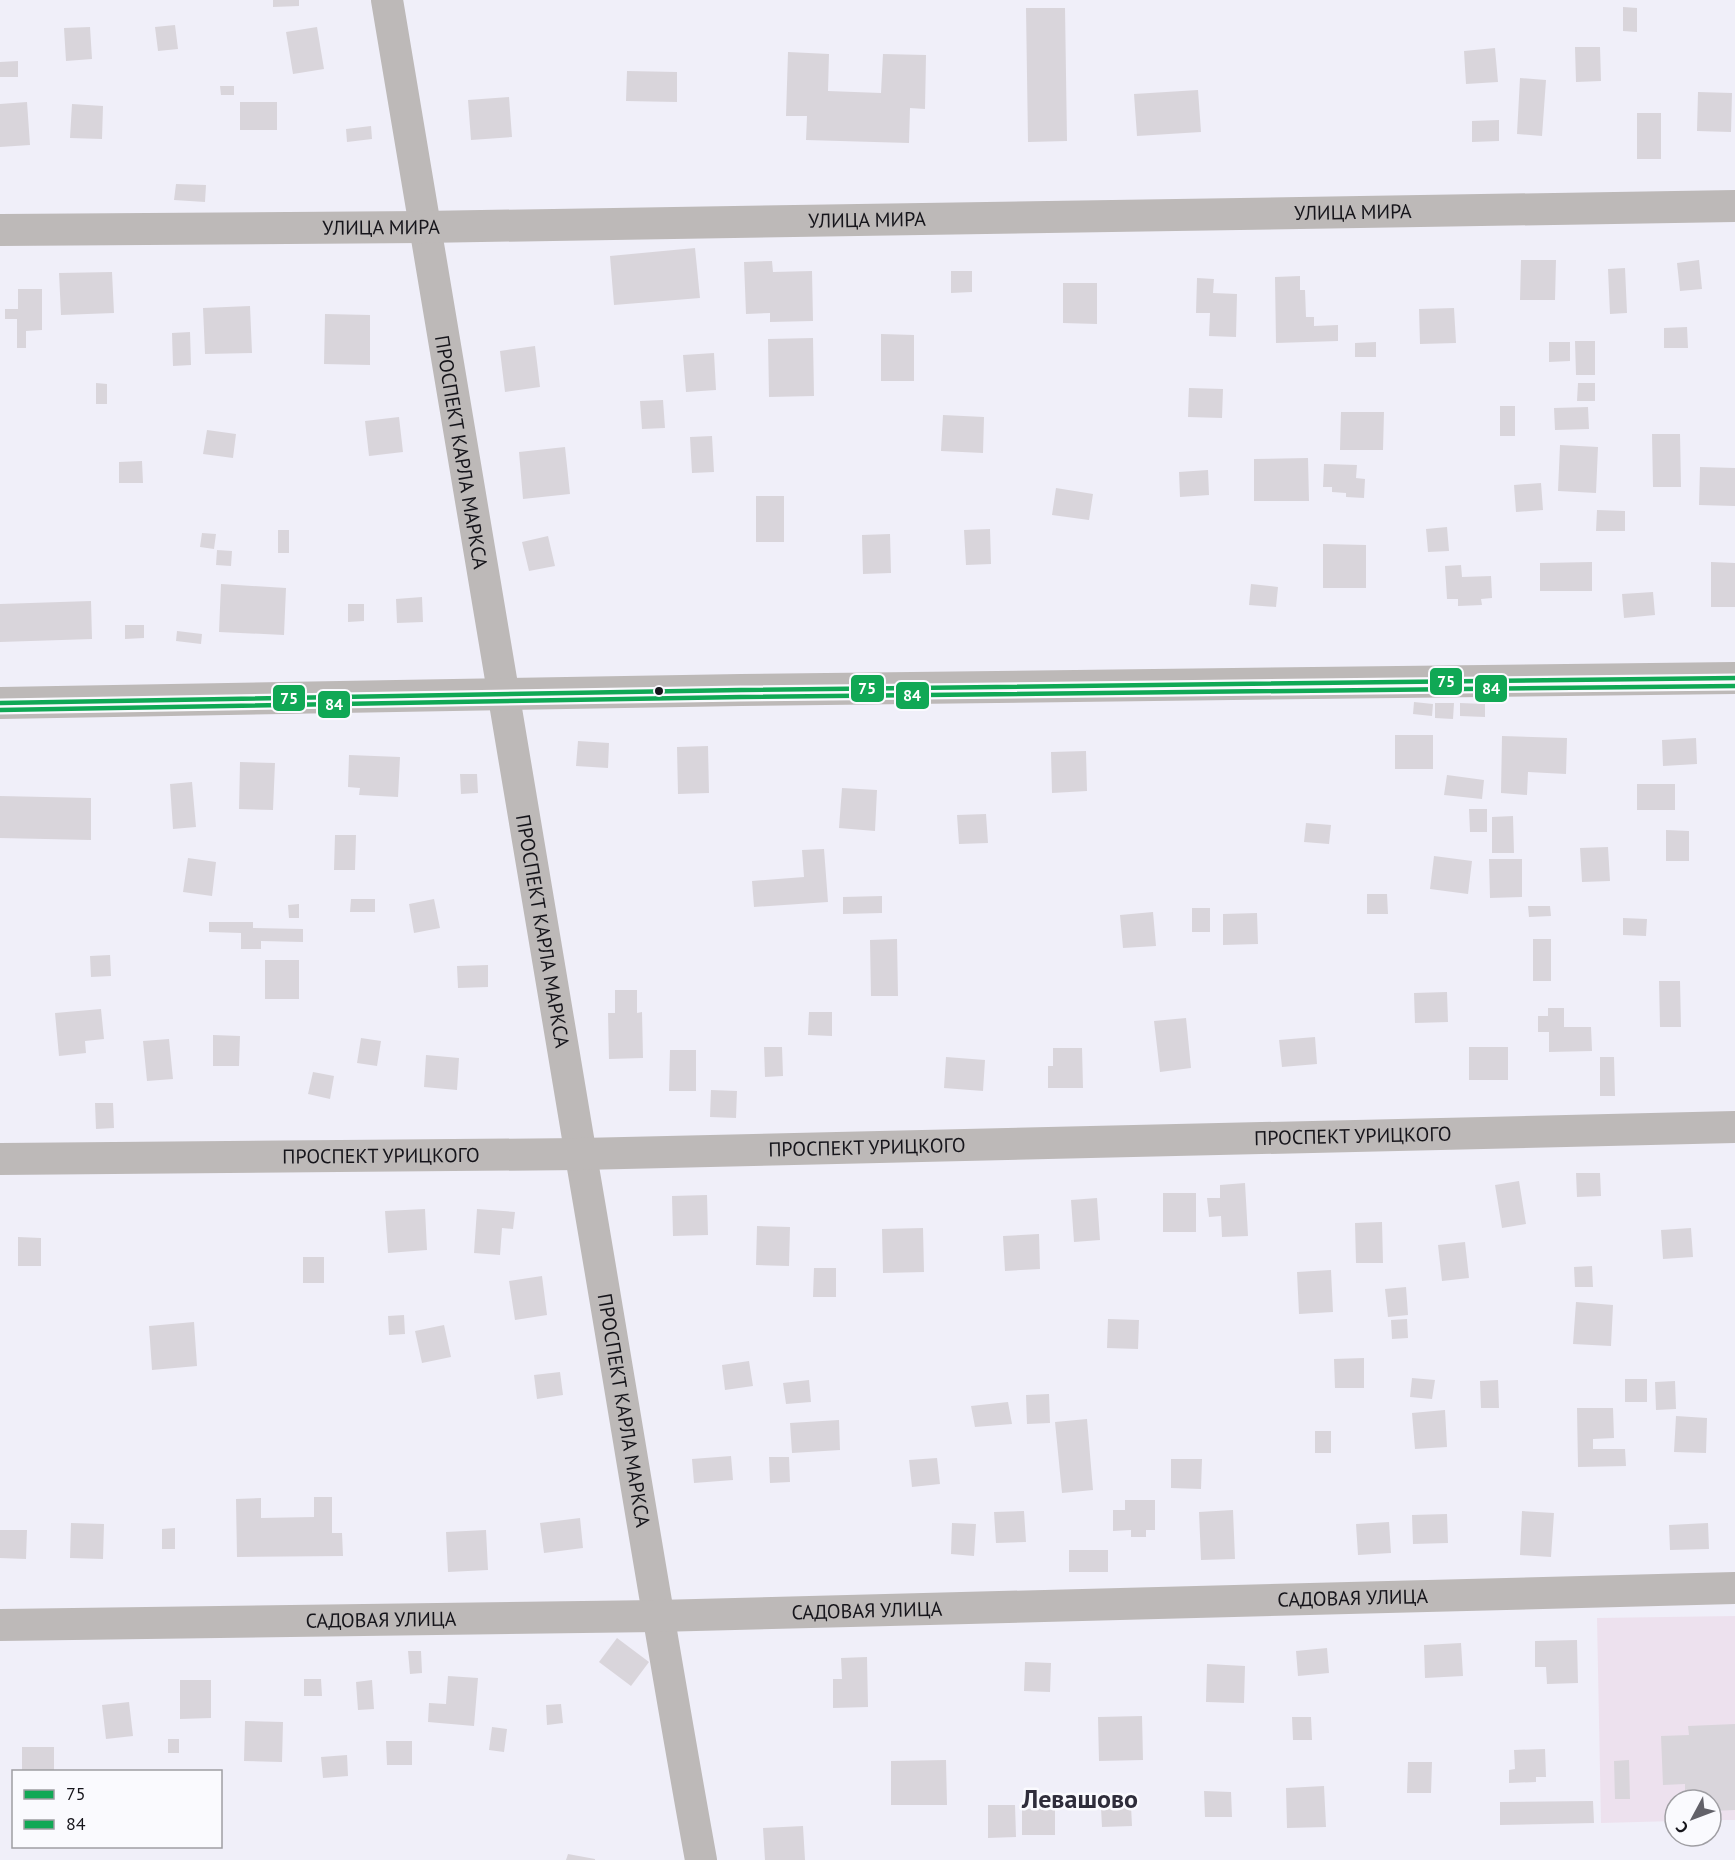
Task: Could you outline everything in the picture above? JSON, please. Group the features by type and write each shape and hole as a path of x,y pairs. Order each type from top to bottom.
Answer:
{"street":[{"name":"ПРОСПЕКТ КАРЛА МАРКСА","path":"387,0 423,227 581,1154 657,1616 701,1860"},
{"name":"УЛИЦА МИРА","path":"0,230 423,227 1735,206"},
{"path":"0,703 1735,678"},
{"name":"ПРОСПЕКТ УРИЦКОГО","path":"0,1160 581,1154 1735,1126"},
{"name":"САДОВАЯ УЛИЦА","path":"0,1625 657,1616 1735,1588"}],"shaded area":[{"path":"1735,1616 1735,1820 1723,1820 1723,1788 1663,1788 1663,1821 1601,1823 1597,1618"}],"building":[{"path":"273,0 299,0 299,6 273,7"},
{"path":"1623,7 1637,8 1637,32 1623,31"},
{"path":"1026,8 1065,8 1067,141 1028,142"},
{"path":"175,25 178,49 158,51 155,27"},
{"path":"90,27 92,59 66,61 64,28"},
{"path":"317,27 324,69 293,74 286,32"},
{"path":"1575,47 1600,47 1601,81 1576,82"},
{"path":"1495,48 1498,82 1466,84 1464,51"},
{"path":"788,52 829,54 828,91 881,93 883,54 926,55 925,109 910,108 909,143 806,140 807,116 786,116"},
{"path":"18,61 18,77 0,77 0,62"},
{"path":"627,71 677,72 677,102 626,101"},
{"path":"1520,78 1546,80 1542,136 1517,134"},
{"path":"220,86 234,86 234,95 221,95"},
{"path":"1198,90 1201,132 1137,136 1134,94"},
{"path":"1698,92 1732,93 1731,132 1697,131"},
{"path":"509,97 512,137 471,140 468,100"},
{"path":"27,102 30,145 0,147 0,104"},
{"path":"240,102 277,102 277,130 240,130"},
{"path":"72,104 103,106 102,139 70,138"},
{"path":"1637,113 1661,113 1661,159 1637,159"},
{"path":"1499,120 1499,141 1472,142 1472,121"},
{"path":"371,126 372,139 347,142 346,129"},
{"path":"176,184 206,185 205,202 174,200"},
{"path":"695,248 700,298 614,305 610,256"},
{"path":"1521,260 1556,260 1555,300 1520,300"},
{"path":"1699,260 1702,289 1680,291 1677,263"},
{"path":"772,261 773,272 812,271 813,321 770,322 770,313 746,314 744,262"},
{"path":"1625,268 1627,313 1610,314 1608,269"},
{"path":"951,271 972,271 972,292 951,293"},
{"path":"112,272 114,313 61,315 59,273"},
{"path":"1300,276 1300,290 1305,290 1306,317 1314,317 1314,326 1338,325 1338,341 1276,343 1275,277"},
{"path":"1197,278 1214,279 1213,293 1237,294 1236,337 1209,336 1210,313 1196,313"},
{"path":"1063,283 1097,283 1097,324 1063,323"},
{"path":"18,289 42,289 42,330 26,331 26,348 17,348 17,319 5,319 5,309 18,309"},
{"path":"250,306 252,353 205,354 203,308"},
{"path":"1454,308 1456,343 1420,344 1419,309"},
{"path":"325,314 370,315 370,365 324,364"},
{"path":"1687,327 1688,348 1664,348 1664,328"},
{"path":"190,332 191,365 173,366 172,333"},
{"path":"881,334 914,335 914,381 881,381"},
{"path":"813,338 814,396 769,397 768,339"},
{"path":"1575,341 1595,341 1595,375 1576,375"},
{"path":"1376,342 1376,357 1355,357 1355,343"},
{"path":"1549,342 1570,342 1570,361 1549,362"},
{"path":"535,346 540,387 505,392 500,351"},
{"path":"714,353 716,390 686,392 683,355"},
{"path":"96,383 107,384 107,404 96,404"},
{"path":"1578,383 1595,383 1595,401 1577,401"},
{"path":"1189,388 1223,389 1222,418 1188,417"},
{"path":"663,400 665,428 642,429 640,401"},
{"path":"1500,406 1515,406 1515,436 1500,436"},
{"path":"1588,407 1589,429 1555,430 1554,408"},
{"path":"1341,412 1384,412 1383,450 1340,450"},
{"path":"943,415 984,417 983,453 941,451"},
{"path":"399,417 403,452 369,456 365,421"},
{"path":"207,430 236,434 233,458 203,454"},
{"path":"1652,434 1680,434 1681,487 1653,487"},
{"path":"712,436 714,472 692,473 690,437"},
{"path":"1560,445 1598,447 1596,493 1558,491"},
{"path":"565,447 570,494 523,499 519,452"},
{"path":"1308,458 1309,501 1254,501 1254,459"},
{"path":"142,461 143,483 119,483 119,462"},
{"path":"1324,464 1357,465 1356,478 1365,479 1364,498 1346,497 1346,493 1332,492 1332,487 1323,487"},
{"path":"1700,467 1735,468 1735,506 1699,505"},
{"path":"1208,470 1209,495 1180,497 1179,472"},
{"path":"1541,483 1543,510 1516,512 1514,485"},
{"path":"1056,488 1093,494 1089,520 1052,515"},
{"path":"756,496 784,496 784,542 756,542"},
{"path":"1597,510 1625,511 1625,531 1596,531"},
{"path":"1447,527 1449,551 1428,552 1426,529"},
{"path":"990,529 991,564 966,565 964,530"},
{"path":"278,530 289,530 289,553 278,553"},
{"path":"202,533 216,534 214,549 200,547"},
{"path":"890,534 891,573 863,574 862,535"},
{"path":"548,536 555,566 529,571 522,542"},
{"path":"1323,544 1366,545 1366,588 1323,588"},
{"path":"217,550 232,551 231,566 216,565"},
{"path":"1592,562 1592,591 1540,591 1540,563"},
{"path":"1711,562 1735,563 1735,607 1711,607"},
{"path":"1461,565 1462,577 1491,576 1492,598 1481,599 1482,605 1458,606 1458,599 1447,599 1445,566"},
{"path":"221,584 286,588 284,635 219,632"},
{"path":"1251,584 1278,587 1276,607 1249,605"},
{"path":"1653,592 1655,615 1624,618 1622,594"},
{"path":"422,597 423,622 397,623 396,599"},
{"path":"91,601 92,639 0,642 0,604"},
{"path":"348,604 364,604 364,621 348,622"},
{"path":"125,625 144,625 144,638 125,639"},
{"path":"177,631 202,634 201,644 176,641"},
{"path":"1414,702 1433,704 1432,716 1413,714"},
{"path":"1435,703 1454,703 1453,719 1435,718"},
{"path":"1460,703 1485,704 1485,717 1460,716"},
{"path":"1395,735 1433,735 1433,769 1395,769"},
{"path":"1502,736 1567,738 1566,774 1528,772 1527,795 1501,793"},
{"path":"1696,738 1697,764 1663,766 1662,740"},
{"path":"578,741 609,743 608,768 576,766"},
{"path":"708,746 709,793 678,794 677,747"},
{"path":"1086,751 1087,791 1052,793 1051,752"},
{"path":"349,755 400,757 398,797 359,795 360,788 348,787"},
{"path":"240,762 275,763 273,810 239,809"},
{"path":"460,774 477,774 478,793 461,794"},
{"path":"1447,775 1484,780 1482,799 1444,795"},
{"path":"192,782 196,827 173,829 170,784"},
{"path":"1637,784 1675,784 1675,810 1637,810"},
{"path":"842,788 877,790 875,831 839,828"},
{"path":"0,796 91,798 91,840 0,838"},
{"path":"1469,809 1487,809 1487,832 1470,832"},
{"path":"986,814 988,843 959,844 957,815"},
{"path":"1513,816 1514,853 1492,853 1492,817"},
{"path":"1306,823 1331,825 1329,844 1304,842"},
{"path":"1666,830 1689,831 1689,861 1666,861"},
{"path":"335,835 356,835 355,870 334,870"},
{"path":"1608,847 1610,881 1582,882 1580,848"},
{"path":"824,849 828,902 754,907 752,881 804,877 802,850"},
{"path":"1434,856 1472,861 1468,894 1430,889"},
{"path":"188,858 216,862 212,896 183,892"},
{"path":"1489,859 1522,859 1522,897 1490,898"},
{"path":"1367,894 1387,894 1388,914 1367,914"},
{"path":"882,896 882,913 843,914 843,897"},
{"path":"351,899 375,899 375,912 350,912"},
{"path":"434,899 440,928 414,933 409,904"},
{"path":"299,904 299,918 289,918 288,905"},
{"path":"1528,906 1550,906 1551,916 1529,917"},
{"path":"1192,908 1210,908 1210,932 1192,932"},
{"path":"1153,912 1156,946 1123,948 1120,915"},
{"path":"1257,913 1258,944 1223,945 1223,914"},
{"path":"1623,918 1647,919 1646,936 1623,935"},
{"path":"209,922 253,922 253,928 303,929 303,942 261,941 261,949 241,949 241,933 209,932"},
{"path":"897,939 898,996 871,996 870,940"},
{"path":"1533,939 1551,939 1551,981 1533,981"},
{"path":"110,955 111,976 91,977 90,956"},
{"path":"265,960 299,960 299,999 265,999"},
{"path":"488,965 488,987 458,988 457,966"},
{"path":"1659,981 1680,981 1681,1027 1660,1027"},
{"path":"615,990 637,990 637,1013 642,1012 643,1058 609,1059 608,1013 615,1013"},
{"path":"1447,992 1448,1022 1415,1023 1414,993"},
{"path":"1548,1008 1564,1008 1564,1027 1591,1027 1592,1051 1549,1052 1549,1032 1538,1032 1538,1016 1548,1016"},
{"path":"101,1009 104,1039 85,1041 86,1053 59,1056 55,1013"},
{"path":"809,1012 832,1012 832,1036 808,1035"},
{"path":"1186,1018 1191,1068 1160,1072 1154,1021"},
{"path":"213,1035 240,1036 239,1066 213,1066"},
{"path":"1315,1037 1317,1064 1282,1067 1279,1040"},
{"path":"361,1038 381,1041 377,1066 357,1063"},
{"path":"169,1039 173,1079 147,1081 143,1041"},
{"path":"764,1047 782,1047 783,1076 765,1077"},
{"path":"1469,1047 1508,1047 1508,1080 1469,1080"},
{"path":"1053,1048 1082,1048 1083,1088 1048,1088 1048,1066 1053,1066"},
{"path":"670,1050 696,1050 696,1091 669,1091"},
{"path":"426,1055 459,1058 457,1090 424,1087"},
{"path":"946,1057 985,1060 983,1091 944,1088"},
{"path":"1600,1057 1614,1057 1615,1096 1600,1096"},
{"path":"313,1072 334,1076 330,1099 308,1094"},
{"path":"711,1090 737,1091 736,1118 710,1117"},
{"path":"95,1103 113,1103 114,1128 96,1129"},
{"path":"1576,1173 1600,1173 1601,1196 1577,1197"},
{"path":"1519,1181 1526,1224 1502,1228 1495,1185"},
{"path":"1245,1183 1248,1236 1222,1237 1221,1216 1209,1217 1207,1198 1220,1198 1220,1185"},
{"path":"1163,1193 1196,1193 1196,1232 1163,1232"},
{"path":"707,1195 708,1235 673,1236 672,1196"},
{"path":"1097,1198 1100,1240 1074,1242 1071,1200"},
{"path":"425,1209 427,1250 388,1253 385,1211"},
{"path":"477,1209 515,1212 513,1229 502,1228 500,1255 474,1253"},
{"path":"1382,1222 1383,1263 1356,1263 1355,1223"},
{"path":"757,1226 790,1227 789,1266 756,1265"},
{"path":"923,1228 924,1272 883,1273 882,1229"},
{"path":"1691,1228 1693,1257 1663,1259 1661,1230"},
{"path":"1039,1234 1040,1269 1005,1271 1003,1236"},
{"path":"18,1237 41,1238 41,1266 18,1266"},
{"path":"1465,1242 1469,1278 1442,1281 1438,1245"},
{"path":"303,1257 324,1257 324,1283 303,1283"},
{"path":"1592,1266 1593,1287 1575,1287 1574,1267"},
{"path":"814,1268 836,1268 836,1297 813,1297"},
{"path":"1331,1270 1333,1312 1299,1314 1297,1272"},
{"path":"542,1276 547,1315 515,1320 509,1281"},
{"path":"1406,1287 1408,1315 1388,1317 1385,1289"},
{"path":"1576,1302 1613,1305 1611,1346 1573,1344"},
{"path":"404,1315 405,1334 389,1335 388,1316"},
{"path":"1108,1319 1139,1320 1138,1349 1107,1348"},
{"path":"1407,1319 1408,1338 1392,1339 1391,1320"},
{"path":"194,1322 197,1366 152,1370 149,1326"},
{"path":"444,1325 451,1357 422,1363 415,1331"},
{"path":"1364,1358 1364,1388 1335,1388 1334,1359"},
{"path":"749,1361 753,1386 725,1390 722,1365"},
{"path":"560,1372 563,1395 537,1399 534,1375"},
{"path":"1412,1378 1435,1380 1432,1399 1410,1397"},
{"path":"1625,1379 1647,1379 1647,1402 1625,1402"},
{"path":"809,1380 811,1402 786,1404 783,1383"},
{"path":"1498,1380 1499,1408 1481,1408 1480,1381"},
{"path":"1675,1381 1676,1409 1656,1410 1655,1382"},
{"path":"1049,1394 1050,1423 1027,1424 1026,1395"},
{"path":"1008,1402 1012,1424 975,1427 971,1406"},
{"path":"1577,1408 1613,1408 1614,1438 1593,1439 1593,1449 1625,1449 1626,1466 1578,1467"},
{"path":"1445,1410 1447,1447 1415,1449 1412,1413"},
{"path":"1676,1416 1707,1418 1706,1453 1674,1452"},
{"path":"1087,1419 1093,1490 1062,1493 1055,1422"},
{"path":"839,1420 840,1450 792,1453 790,1423"},
{"path":"1315,1431 1331,1431 1331,1453 1315,1453"},
{"path":"731,1456 733,1480 694,1483 692,1459"},
{"path":"769,1457 789,1457 790,1482 770,1483"},
{"path":"937,1458 940,1484 912,1487 909,1460"},
{"path":"1171,1459 1202,1459 1201,1489 1171,1488"},
{"path":"314,1497 332,1497 332,1533 342,1533 343,1556 237,1557 236,1499 261,1498 261,1518 314,1517"},
{"path":"1125,1500 1155,1500 1155,1530 1146,1530 1146,1537 1131,1537 1131,1530 1113,1531 1113,1510 1125,1510"},
{"path":"1233,1510 1235,1559 1201,1560 1199,1512"},
{"path":"1024,1511 1026,1542 996,1543 994,1512"},
{"path":"1522,1511 1554,1513 1551,1557 1520,1555"},
{"path":"1447,1514 1448,1543 1413,1544 1412,1515"},
{"path":"580,1518 583,1548 544,1553 540,1523"},
{"path":"1389,1522 1391,1553 1358,1555 1356,1524"},
{"path":"71,1523 104,1524 103,1559 70,1558"},
{"path":"952,1523 976,1524 974,1556 951,1554"},
{"path":"1708,1523 1709,1549 1670,1550 1669,1525"},
{"path":"175,1528 175,1549 162,1549 162,1529"},
{"path":"0,1530 27,1530 26,1559 0,1558"},
{"path":"486,1530 488,1570 448,1572 446,1532"},
{"path":"1069,1550 1108,1550 1108,1572 1069,1572"},
{"path":"617,1638 649,1662 631,1686 599,1662"},
{"path":"1577,1640 1578,1683 1547,1684 1546,1667 1535,1667 1535,1641"},
{"path":"1461,1643 1463,1676 1425,1678 1424,1645"},
{"path":"1327,1648 1329,1673 1298,1676 1296,1651"},
{"path":"408,1651 421,1651 422,1673 410,1674"},
{"path":"867,1657 868,1707 833,1708 833,1679 842,1679 841,1658"},
{"path":"1025,1662 1051,1663 1050,1692 1024,1691"},
{"path":"1207,1664 1245,1666 1244,1703 1206,1702"},
{"path":"448,1676 478,1678 474,1726 428,1722 429,1703 446,1704"},
{"path":"304,1679 321,1679 322,1696 304,1696"},
{"path":"180,1680 211,1680 211,1718 180,1719"},
{"path":"372,1680 374,1709 358,1710 356,1682"},
{"path":"129,1702 133,1736 106,1739 102,1705"},
{"path":"561,1704 563,1723 547,1725 546,1705"},
{"path":"1142,1716 1143,1760 1099,1761 1098,1717"},
{"path":"1292,1717 1311,1717 1312,1740 1293,1740"},
{"path":"245,1721 283,1722 282,1762 244,1761"},
{"path":"1735,1724 1735,1810 1723,1810 1723,1788 1685,1788 1685,1784 1663,1785 1661,1736 1689,1735 1688,1726"},
{"path":"492,1727 507,1729 504,1752 489,1750"},
{"path":"168,1739 179,1739 179,1753 168,1753"},
{"path":"386,1741 412,1741 412,1765 387,1765"},
{"path":"22,1747 54,1747 54,1770 22,1770"},
{"path":"1545,1749 1546,1777 1536,1777 1536,1782 1509,1783 1509,1770 1515,1769 1514,1750"},
{"path":"347,1755 348,1776 323,1778 321,1757"},
{"path":"946,1760 947,1805 891,1805 891,1761"},
{"path":"1629,1760 1630,1799 1615,1799 1614,1761"},
{"path":"1408,1762 1432,1762 1431,1793 1407,1793"},
{"path":"1324,1786 1326,1827 1287,1828 1286,1788"},
{"path":"1204,1791 1231,1792 1232,1817 1205,1817"},
{"path":"1593,1801 1594,1823 1500,1825 1500,1802"},
{"path":"988,1805 1015,1805 1016,1837 988,1838"},
{"path":"1131,1806 1132,1826 1102,1827 1101,1808"},
{"path":"1055,1808 1055,1835 1022,1835 1022,1809"},
{"path":"803,1826 805,1860 765,1860 763,1828"},
{"path":"568,1854 595,1859 595,1860 566,1860"}],"transit line":[{"name":"75","path":"0,703 741,690 1735,678"},
{"name":"84","path":"0,710 741,697 1735,686"}],"district":[{"name":"Левашово","path":"1080,1799"}]}
